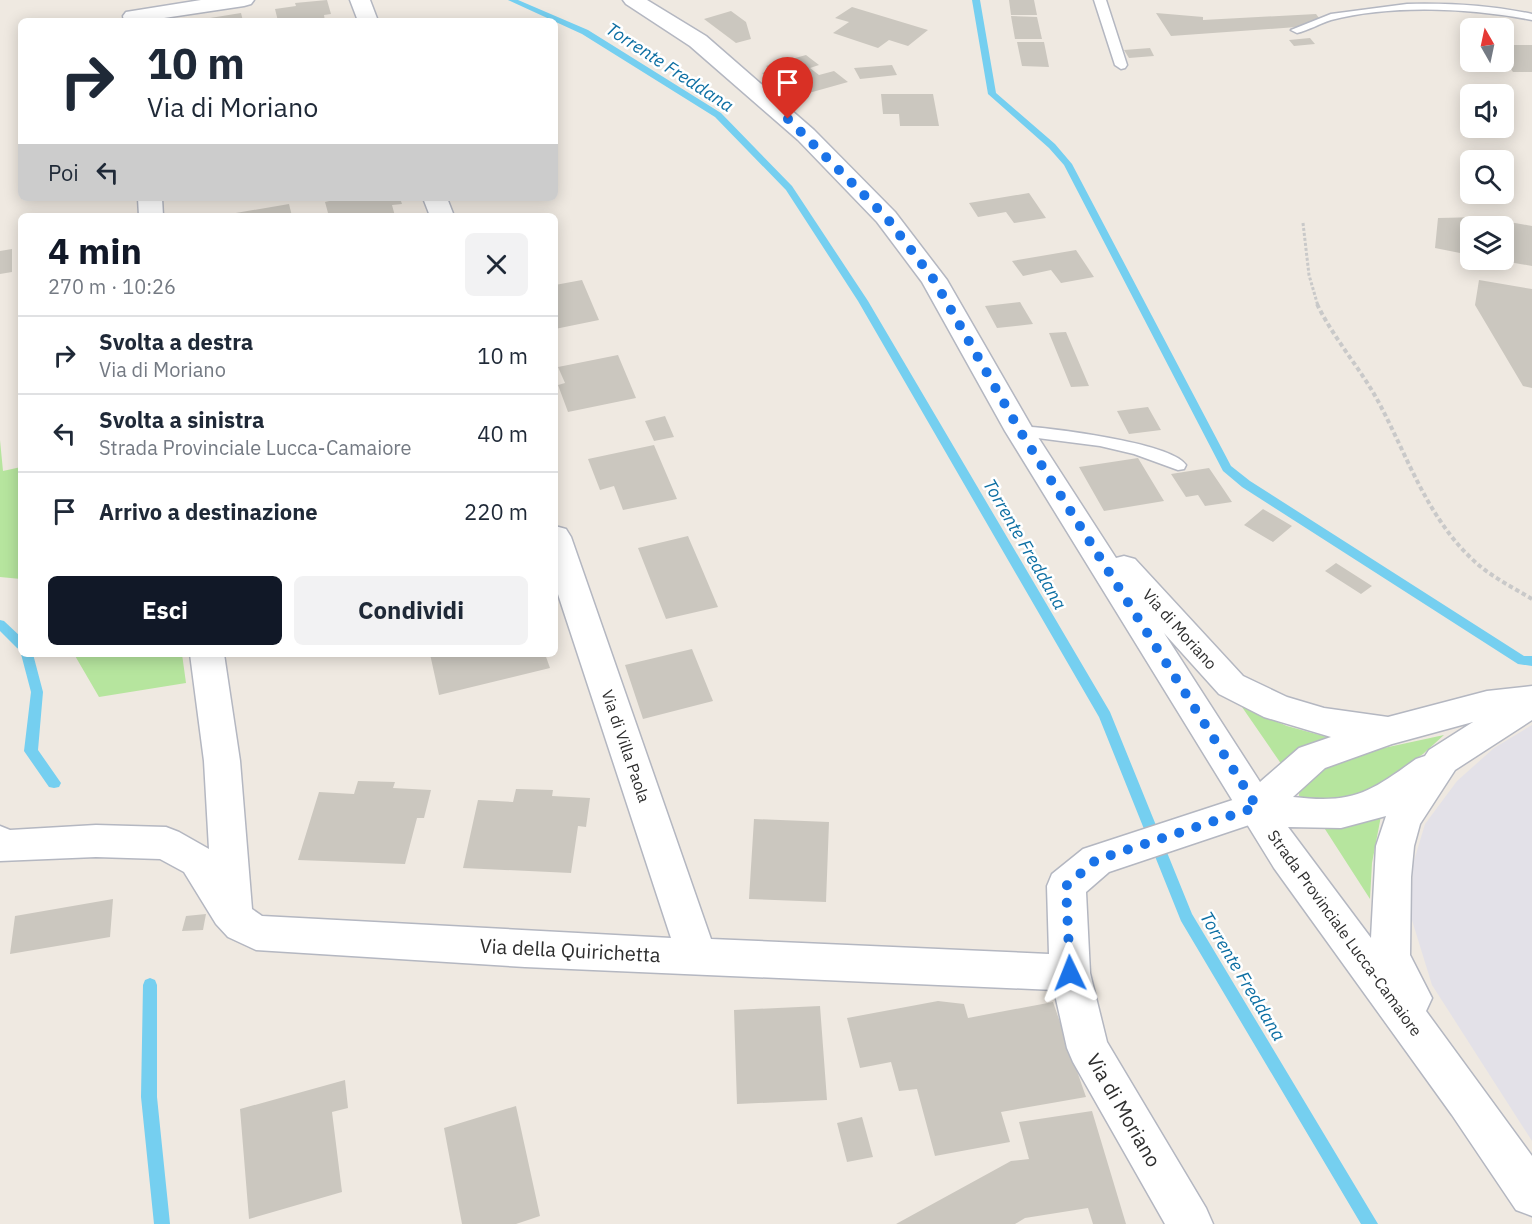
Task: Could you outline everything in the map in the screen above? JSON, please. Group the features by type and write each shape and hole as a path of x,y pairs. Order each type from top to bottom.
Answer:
{"main road":[{"path":"133,18 133,16 244,0"},
{"path":"360,0 367,18"},
{"name":"Strada Provinciale Lucca-Camaiore","path":"633,0 698,41 806,135 886,217 934,280 1020,431 1287,858 1467,1100 1532,1194"},
{"name":"Via di Moriano","path":"1066,504 1231,685 1276,707 1324,722 1388,731"},
{"name":"Via di Villa Paola","path":"558,546 697,956"},
{"path":"207,657 222,761 233,916"},
{"name":"Via di Moriano","path":"1190,1224 1088,1048 1070,973 1066,886 1096,860 1212,824 1257,807 1312,758 1388,731 1487,705 1532,701"},
{"name":"Via di Moriano","path":"1467,1100 1390,957 1395,846 1403,820 1442,760 1532,701"},
{"path":"1257,807 1309,815 1371,807 1442,760"},
{"path":"1,847 96,841 166,843 197,861 233,916"},
{"name":"Via della Quirichetta","path":"233,916 242,926 256,933 525,949 1070,973"}],"lane":[{"path":"1100,0 1121,65"},
{"path":"1414,0 1427,9"},
{"path":"1297,30 1347,13 1427,9 1515,12 1532,17"},
{"path":"1020,431 1077,435 1146,451 1178,465"}],"path":[{"path":"1303,224 1308,277 1317,305 1377,401 1430,507 1458,544 1492,576 1532,599"}],"shaded area":[{"path":"1532,725 1532,1141 1432,985 1411,917 1413,864 1425,824 1457,781 1494,748"}],"green space":[{"path":"0,440 3,471 18,468 18,579 0,577"},
{"path":"76,657 182,657 186,683 99,697"},
{"path":"1242,707 1287,726 1327,737 1309,747 1284,768"},
{"path":"1444,735 1423,754 1359,797 1309,801 1299,796 1300,784 1324,764 1356,754"},
{"path":"1381,816 1372,863 1370,899 1323,826"}],"building":[{"path":"327,0 331,14 324,15 324,18 277,18 275,9 296,6 295,3"},
{"path":"1009,0 1034,0 1037,15 1011,15"},
{"path":"852,7 928,30 908,46 889,40 878,48 833,33 849,22 835,18"},
{"path":"731,11 746,22 751,39 736,43 704,19"},
{"path":"241,13 242,18 210,18"},
{"path":"1156,13 1203,17 1203,20 1316,14 1323,23 1310,26 1171,36"},
{"path":"1011,16 1037,17 1042,39 1015,39"},
{"path":"1310,38 1315,44 1294,46 1289,40"},
{"path":"1017,42 1044,42 1049,67 1022,66"},
{"path":"1514,45 1532,45 1532,72 1514,72"},
{"path":"1150,48 1154,56 1129,58 1124,50"},
{"path":"806,55 819,65 810,68 819,75 834,71 848,82 791,98 762,73 772,70 766,66"},
{"path":"892,65 897,75 860,79 854,68"},
{"path":"881,94 933,94 939,126 900,126 899,114 883,114"},
{"path":"1029,193 1046,218 1014,223 1006,212 978,217 969,203"},
{"path":"401,201 402,204 392,205 394,213 328,213 325,202"},
{"path":"289,204 291,213 236,213"},
{"path":"1438,218 1460,218 1460,253 1435,248"},
{"path":"1514,223 1532,226 1532,266 1514,263"},
{"path":"12,249 12,272 0,274 0,251"},
{"path":"1076,250 1094,277 1061,283 1051,270 1023,276 1012,261"},
{"path":"582,280 599,320 558,328 558,284"},
{"path":"1479,280 1532,289 1532,388 1523,386 1475,305"},
{"path":"1020,302 1033,324 997,328 985,306"},
{"path":"1066,332 1089,386 1071,387 1049,333"},
{"path":"618,355 636,398 568,412 558,385 565,383 558,367"},
{"path":"1148,407 1161,430 1129,434 1117,411"},
{"path":"665,416 674,437 654,441 645,421"},
{"path":"654,445 677,499 623,510 614,486 600,490 588,459"},
{"path":"1138,458 1164,501 1104,511 1079,467"},
{"path":"1209,468 1232,502 1205,506 1198,495 1186,497 1171,474"},
{"path":"1263,509 1292,526 1273,542 1244,525"},
{"path":"688,536 718,607 666,619 638,548"},
{"path":"1336,563 1372,586 1361,594 1325,571"},
{"path":"692,649 713,701 643,719 625,665"},
{"path":"431,657 546,657 550,668 439,695"},
{"path":"358,781 395,782 393,788 431,790 424,818 417,818 405,864 298,860 319,792 354,794"},
{"path":"516,789 553,790 552,796 590,798 586,827 578,826 571,873 463,868 478,800 513,802"},
{"path":"754,819 829,822 826,902 749,899"},
{"path":"113,899 110,937 10,954 15,916"},
{"path":"206,914 203,930 182,931 186,916"},
{"path":"938,1001 964,1004 968,1018 1053,1002 1086,1097 1001,1112 1010,1142 935,1156 917,1089 899,1091 891,1062 860,1068 847,1018"},
{"path":"820,1006 827,1100 737,1104 734,1010"},
{"path":"345,1080 348,1108 332,1112 342,1192 249,1219 240,1109"},
{"path":"516,1106 540,1216 516,1224 462,1224 444,1128"},
{"path":"1092,1111 1126,1224 1093,1224 1088,1208 1025,1218 1015,1224 896,1224 1011,1161 1029,1159 1019,1122"},
{"path":"862,1117 873,1157 847,1162 837,1123"}],"waterway":[{"name":"Torrente Freddana","path":"512,0 553,18"},
{"path":"976,0 992,94 1052,146 1068,164 1227,468 1246,484 1522,661 1532,661"},
{"name":"Torrente Freddana","path":"558,20 585,32 718,115 789,188 863,301 1105,716 1186,917 1370,1224"},
{"path":"0,624 18,642"},
{"path":"28,657 37,692 31,751 54,783"},
{"path":"150,985 149,1097 162,1224"}],"route":[{"path":"788,119 886,217 934,280 1020,431 1257,807 1212,824 1096,860 1066,886 1070,973"}]}
